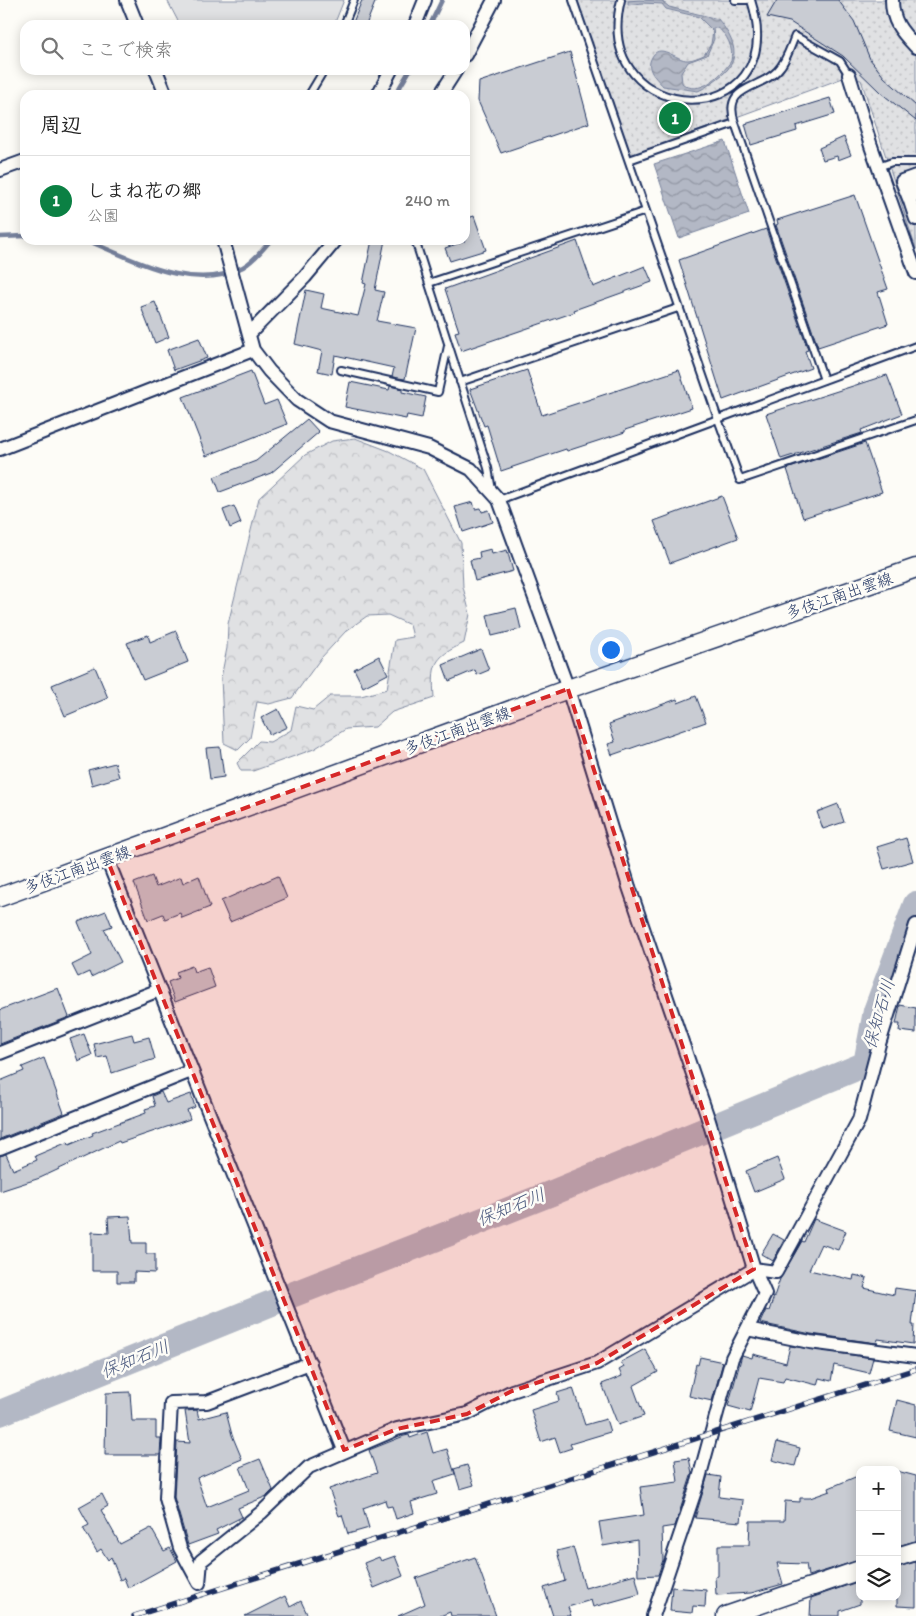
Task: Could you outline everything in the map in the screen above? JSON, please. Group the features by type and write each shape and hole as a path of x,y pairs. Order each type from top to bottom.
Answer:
{"main road":[{"name":"多伎江南出雲線","path":"0,897 568,689 916,568"},
{"path":"900,1556 916,1551"},
{"path":"726,1616 856,1571"}],"street":[{"path":"127,0 136,20"},
{"path":"417,20 425,0"},
{"path":"470,46 494,0"},
{"path":"892,0 895,21 900,31 916,47"},
{"path":"158,75 164,90"},
{"path":"381,90 388,75"},
{"path":"443,90 453,75"},
{"path":"849,75 878,167 916,273"},
{"path":"0,170 20,163"},
{"path":"916,176 902,180 916,218"},
{"path":"910,201 916,186"},
{"path":"225,245 250,333 253,350 297,400 329,421 429,448 471,470 496,497 568,689 629,887 709,1121 754,1269 766,1294 732,1358 698,1482 654,1616"},
{"path":"250,333 305,277 332,245"},
{"path":"0,449 253,350"},
{"path":"107,859 190,1071 344,1450"},
{"path":"310,1363 207,1402 171,1403 166,1498 180,1548 199,1583 201,1561 262,1512 309,1467 344,1450 398,1429 467,1414 512,1391 597,1363 754,1269 776,1272 859,1120 879,1044 916,925"},
{"path":"0,1053 159,990"},
{"path":"0,1148 190,1071"},
{"path":"747,1328 810,1342 916,1356"}],"lane":[{"path":"346,20 354,0"},
{"path":"573,0 678,308 740,480 916,420"},
{"path":"621,0 620,48 632,71 645,85 664,96 685,99 714,98 734,87 749,67 756,48 756,16 751,0"},
{"path":"734,0 747,0"},
{"path":"824,380 732,109 740,92 778,71 783,65 795,36 840,61 849,75"},
{"path":"312,90 321,75"},
{"path":"734,87 740,92"},
{"path":"629,160 735,122"},
{"path":"878,167 892,162 916,162"},
{"path":"428,283 646,210"},
{"path":"417,245 496,497 718,419 916,346"},
{"path":"460,382 678,308"},
{"path":"341,370 438,392 448,345"}],"highlighted area":[{"path":"568,689 754,1269 597,1363 512,1391 467,1414 397,1429 344,1450 107,859"}],"green space":[{"path":"167,0 344,0 336,20 177,20"},
{"path":"573,0 916,0 916,249 861,80 843,78 630,156"},
{"path":"355,438 389,451 423,469 461,543 463,587 470,614 464,643 446,653 436,664 433,678 434,698 392,712 375,727 346,729 314,749 253,771 241,771 237,763 259,741 270,742 291,730 296,706 313,710 330,696 361,696 387,689 395,640 413,637 410,625 388,615 367,616 346,631 321,658 292,698 269,704 257,702 250,738 238,750 224,743 221,678 227,648 228,624 259,498 305,455 332,441"}],"water":[{"path":"628,1 662,1 669,7 718,19 732,42 734,57 731,64 718,78 698,91 663,86 652,74 650,67 654,54 658,51 663,51 683,59 692,60 704,55 711,44 713,31 699,17 666,9 662,4 642,3 628,5","holes":["713,28 721,30 729,42 732,56 731,61 709,83 695,88 688,87 682,83 681,73 688,62 707,55 714,39"]},
{"path":"725,141 749,214 679,238 654,164"}],"building":[{"path":"362,0 376,0 368,20 354,20"},
{"path":"777,0 838,0 854,21 870,59 884,77 916,106 916,121 880,92 843,56 790,22 767,17"},
{"path":"570,52 589,123 501,153 478,101 479,82"},
{"path":"830,98 835,114 796,126 797,131 751,145 745,124"},
{"path":"844,137 851,155 838,160 837,156 823,160 819,148"},
{"path":"855,195 888,289 878,292 888,324 818,347 776,225 778,224 777,220"},
{"path":"474,216 486,250 450,261 445,248 454,245 470,245 470,217"},
{"path":"766,229 808,350 805,351 811,368 723,400 679,260"},
{"path":"577,241 593,287 645,266 652,282 574,310 575,312 461,351 455,332 459,331 445,289"},
{"path":"371,245 384,245 375,290 384,292 377,321 416,328 405,379 392,377 394,368 335,355 332,374 318,371 322,351 295,344 306,290 324,294 321,308 358,316 366,284 363,283"},
{"path":"155,302 169,337 155,343 141,307"},
{"path":"199,338 207,358 174,370 167,350"},
{"path":"527,370 542,415 679,370 692,408 625,430 625,432 501,471 487,425 484,426 470,389"},
{"path":"251,371 264,405 277,400 287,424 206,456 183,397"},
{"path":"887,375 902,414 861,430 862,433 781,459 766,414"},
{"path":"350,382 389,390 390,386 402,389 402,392 426,397 422,418 407,415 406,419 345,407"},
{"path":"307,419 319,432 271,473 220,492 214,477 256,461"},
{"path":"865,443 882,492 803,518 787,469"},
{"path":"722,496 738,538 670,563 654,521"},
{"path":"473,502 475,509 481,508 482,512 489,510 493,522 463,532 455,507"},
{"path":"234,506 241,523 230,528 223,510"},
{"path":"491,549 492,554 507,550 513,571 475,581 470,560 480,558 479,552"},
{"path":"516,608 521,629 492,636 487,615"},
{"path":"176,631 188,662 143,680 127,643 148,635 150,642"},
{"path":"481,649 489,670 477,675 475,670 449,681 443,665"},
{"path":"379,656 388,674 363,687 354,669"},
{"path":"95,667 108,698 65,716 52,685"},
{"path":"696,696 706,722 612,755 608,744 615,742 609,724 677,699 678,703"},
{"path":"278,709 287,727 270,735 261,718"},
{"path":"220,747 224,777 210,779 206,748"},
{"path":"115,763 119,777 92,785 88,770"},
{"path":"838,804 844,822 823,829 817,812"},
{"path":"906,838 913,861 884,869 877,847"},
{"path":"152,876 156,887 181,877 183,883 199,876 210,907 182,918 180,913 165,919 163,914 148,920 134,883"},
{"path":"278,876 287,898 230,922 221,901"},
{"path":"106,911 112,926 104,929 121,962 91,977 89,972 78,977 72,965 92,955 78,922"},
{"path":"192,966 194,972 208,967 215,987 175,1002 168,982 178,978 176,972"},
{"path":"58,988 69,1017 0,1044 0,1010"},
{"path":"900,1005 916,1008 916,1033 899,1031 900,1024 896,1024"},
{"path":"84,1034 92,1055 78,1061 70,1039"},
{"path":"132,1034 134,1041 149,1037 155,1059 112,1073 107,1056 97,1058 94,1044"},
{"path":"44,1058 64,1113 0,1139 0,1081 24,1071 22,1067"},
{"path":"161,1092 166,1103 191,1094 195,1107 187,1110 190,1119 120,1143 119,1141 40,1178 0,1191 0,1156 6,1154 13,1170 37,1160 35,1156 68,1142 69,1145 93,1135 92,1133 146,1113 145,1109 155,1106 152,1096"},
{"path":"777,1158 785,1179 754,1192 746,1171"},
{"path":"130,1216 132,1243 146,1243 146,1254 155,1254 155,1273 134,1272 134,1282 117,1282 117,1271 92,1271 92,1232 109,1233 108,1217"},
{"path":"814,1219 846,1231 838,1250 821,1244 809,1270 853,1280 854,1275 867,1278 864,1288 894,1295 895,1288 916,1291 912,1325 914,1325 913,1344 878,1339 877,1343 811,1334 760,1323 766,1310 769,1311 780,1279 802,1241 804,1242"},
{"path":"773,1234 784,1240 773,1261 761,1254"},
{"path":"790,1346 873,1358 869,1373 834,1365 831,1381 819,1378 817,1385 785,1377 783,1382 759,1378 750,1412 728,1406 742,1355 752,1358 753,1354 786,1363"},
{"path":"645,1349 658,1372 633,1386 644,1416 618,1425 602,1384 622,1376 619,1370 624,1367 621,1362"},
{"path":"700,1357 723,1362 712,1401 689,1396 696,1364 698,1365"},
{"path":"573,1388 585,1425 606,1419 610,1432 570,1444 572,1448 560,1452 555,1437 541,1442 531,1410 559,1401 557,1393"},
{"path":"130,1392 132,1421 156,1421 156,1438 161,1438 160,1455 105,1455 106,1393"},
{"path":"897,1400 916,1405 916,1437 890,1431"},
{"path":"197,1410 199,1419 226,1412 232,1435 242,1459 197,1478 207,1507 249,1490 240,1467 260,1459 273,1490 267,1496 238,1508 242,1517 216,1530 218,1534 188,1545 174,1497 177,1442 190,1443 185,1411"},
{"path":"427,1432 433,1453 447,1449 455,1474 433,1481 437,1494 411,1502 414,1513 396,1519 392,1506 387,1507 385,1500 363,1508 369,1528 348,1534 342,1515 339,1516 329,1489 377,1473 369,1450 404,1436 409,1435 410,1438"},
{"path":"777,1442 800,1448 795,1466 772,1460"},
{"path":"689,1458 692,1473 675,1526 662,1528 663,1560 658,1575 638,1576 637,1540 603,1546 599,1522 644,1515 640,1487 678,1482 675,1460"},
{"path":"467,1465 474,1485 460,1489 454,1469"},
{"path":"901,1472 916,1476 916,1541 901,1545"},
{"path":"708,1475 721,1477 719,1497 743,1500 741,1522 695,1518"},
{"path":"856,1477 856,1561 808,1576 806,1564 777,1563 783,1584 751,1593 716,1595 715,1577 718,1576 718,1545 749,1545 750,1521 784,1521 785,1501 800,1502 800,1498 810,1498 830,1491 829,1488"},
{"path":"102,1494 108,1506 101,1510 120,1544 151,1528 164,1551 170,1548 177,1561 128,1588 124,1578 120,1580 111,1557 108,1560 101,1549 97,1552 83,1528 89,1525 79,1507"},
{"path":"573,1547 585,1588 635,1574 640,1594 593,1607 591,1600 568,1607 571,1616 553,1616 544,1588 565,1581 557,1551"},
{"path":"395,1556 403,1576 374,1588 364,1563 379,1557 381,1561"},
{"path":"475,1557 496,1616 451,1616 450,1612 440,1616 398,1616 425,1604 416,1578"},
{"path":"916,1562 916,1607 897,1606 897,1601 901,1601 901,1566"},
{"path":"856,1582 856,1601 860,1601 860,1604 840,1611 840,1616 810,1616 811,1598"},
{"path":"672,1587 706,1590 705,1607 693,1606 692,1613 670,1611"},
{"path":"285,1596 290,1607 301,1601 308,1616 245,1616"}],"waterway":[{"path":"432,20 442,0"},
{"path":"398,90 407,75"},
{"path":"0,237 20,236"},
{"path":"98,245 163,271 204,277 224,274 243,267 255,258 267,245"},
{"name":"保知石川","path":"0,1413 294,1294 552,1193 866,1064 876,1011 916,904"}],"railway":[{"path":"134,1616 916,1369"}],"place":[{"name":"しまね花の郷","path":"675,118"}]}
